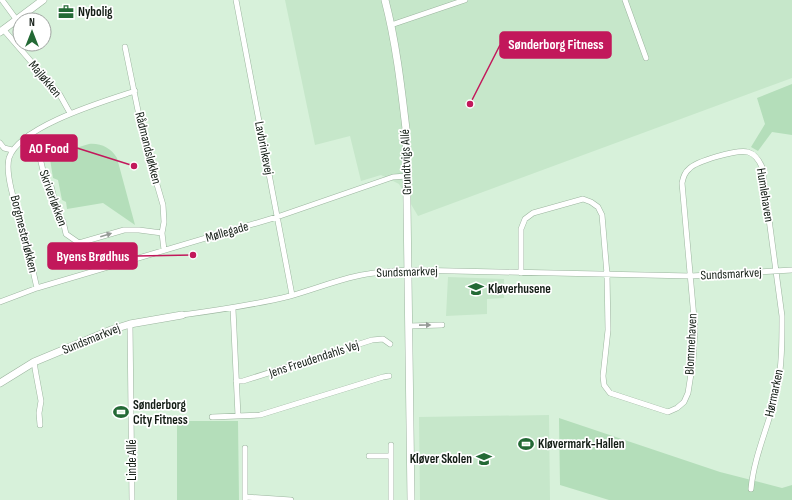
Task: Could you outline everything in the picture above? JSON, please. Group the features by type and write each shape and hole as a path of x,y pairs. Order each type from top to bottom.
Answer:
{"street":[{"path":"2,0 12,14"},
{"path":"26,12 43,0"},
{"name":"Lavbrinkevej","path":"236,0 292,295"},
{"name":"Grundtvigs Allé","path":"385,0 391,25 401,86 406,129 411,500"},
{"path":"391,25 466,0"},
{"path":"625,0 646,58"},
{"path":"1,30 12,22"},
{"name":"Majløkken","path":"1,30 60,95 70,113"},
{"name":"Rådmandsløkken","path":"126,46 144,140 163,205 164,222 162,233 164,250"},
{"path":"0,143 4,148 12,150 19,142 29,135 70,113 135,91"},
{"name":"Skriverløkken","path":"29,135 38,156 45,179 51,186 58,214 63,222 66,234 79,243 124,230 162,233"},
{"name":"Borgmesterløkken","path":"12,150 9,159 9,178 26,239 37,288"},
{"name":"Humlehaven","path":"691,276 682,183 684,175 688,169 699,162 738,151 746,151 753,154 759,160 762,167 775,272"},
{"name":"Møllegade","path":"0,302 37,288 277,217 393,177 407,176"},
{"path":"521,273 521,229 525,219 533,213 583,199 598,207 602,215 607,274"},
{"name":"Sundsmarkvej","path":"0,383 34,362 130,324 182,315 233,309 292,295 355,276 374,273 408,270 691,276 792,270"},
{"name":"Hørmarken","path":"751,489 756,464 777,391 780,366 782,316 775,272"},
{"name":"Blommehaven","path":"607,274 608,330 603,376 604,385 610,393 668,412 677,408 684,402 688,393 693,361 695,328 691,276"},
{"path":"233,309 238,416"},
{"name":"Linde Allé","path":"130,324 132,500"},
{"path":"409,326 442,325"},
{"name":"Jens Freudendahls Vej","path":"236,381 243,381 372,340 383,339 390,344"},
{"path":"34,362 42,401 39,413 40,426"},
{"path":"212,417 260,415 389,376"},
{"path":"391,445 391,500"},
{"path":"245,448 245,498 291,500"},
{"path":"369,456 391,456"}],"shaded area":[{"path":"285,0 792,0 792,78 418,216 399,184 381,175 361,181 350,136 315,145"},
{"path":"792,84 792,135 772,132 758,151 751,147 765,124 757,98"},
{"path":"89,144 98,144 105,147 112,151 117,158 135,225 103,203 67,209 66,202 62,200 58,180 53,178 50,159"},
{"name":"Kløverhusene","path":"448,277 504,279 504,298 487,299 487,314 446,316"},
{"name":"Kløver Skolen","path":"549,415 550,500 420,500 419,417"},
{"path":"559,418 720,472 782,488 792,485 792,500 609,500 560,485"},
{"path":"177,421 238,421 239,500 177,500"}],"place":[{"name":"Nybolig","path":"66,12"},
{"name":"Sønderborg Fitness","path":"470,104"},
{"name":"AO Food","path":"134,166"},
{"name":"Byens Brødhus","path":"193,255"},
{"name":"Kløverhusene","path":"476,289"},
{"name":"Sønderborg City Fitness","path":"121,412"},
{"name":"Kløvermark-Hallen","path":"526,444"},
{"name":"Kløver Skolen","path":"484,459"}]}
